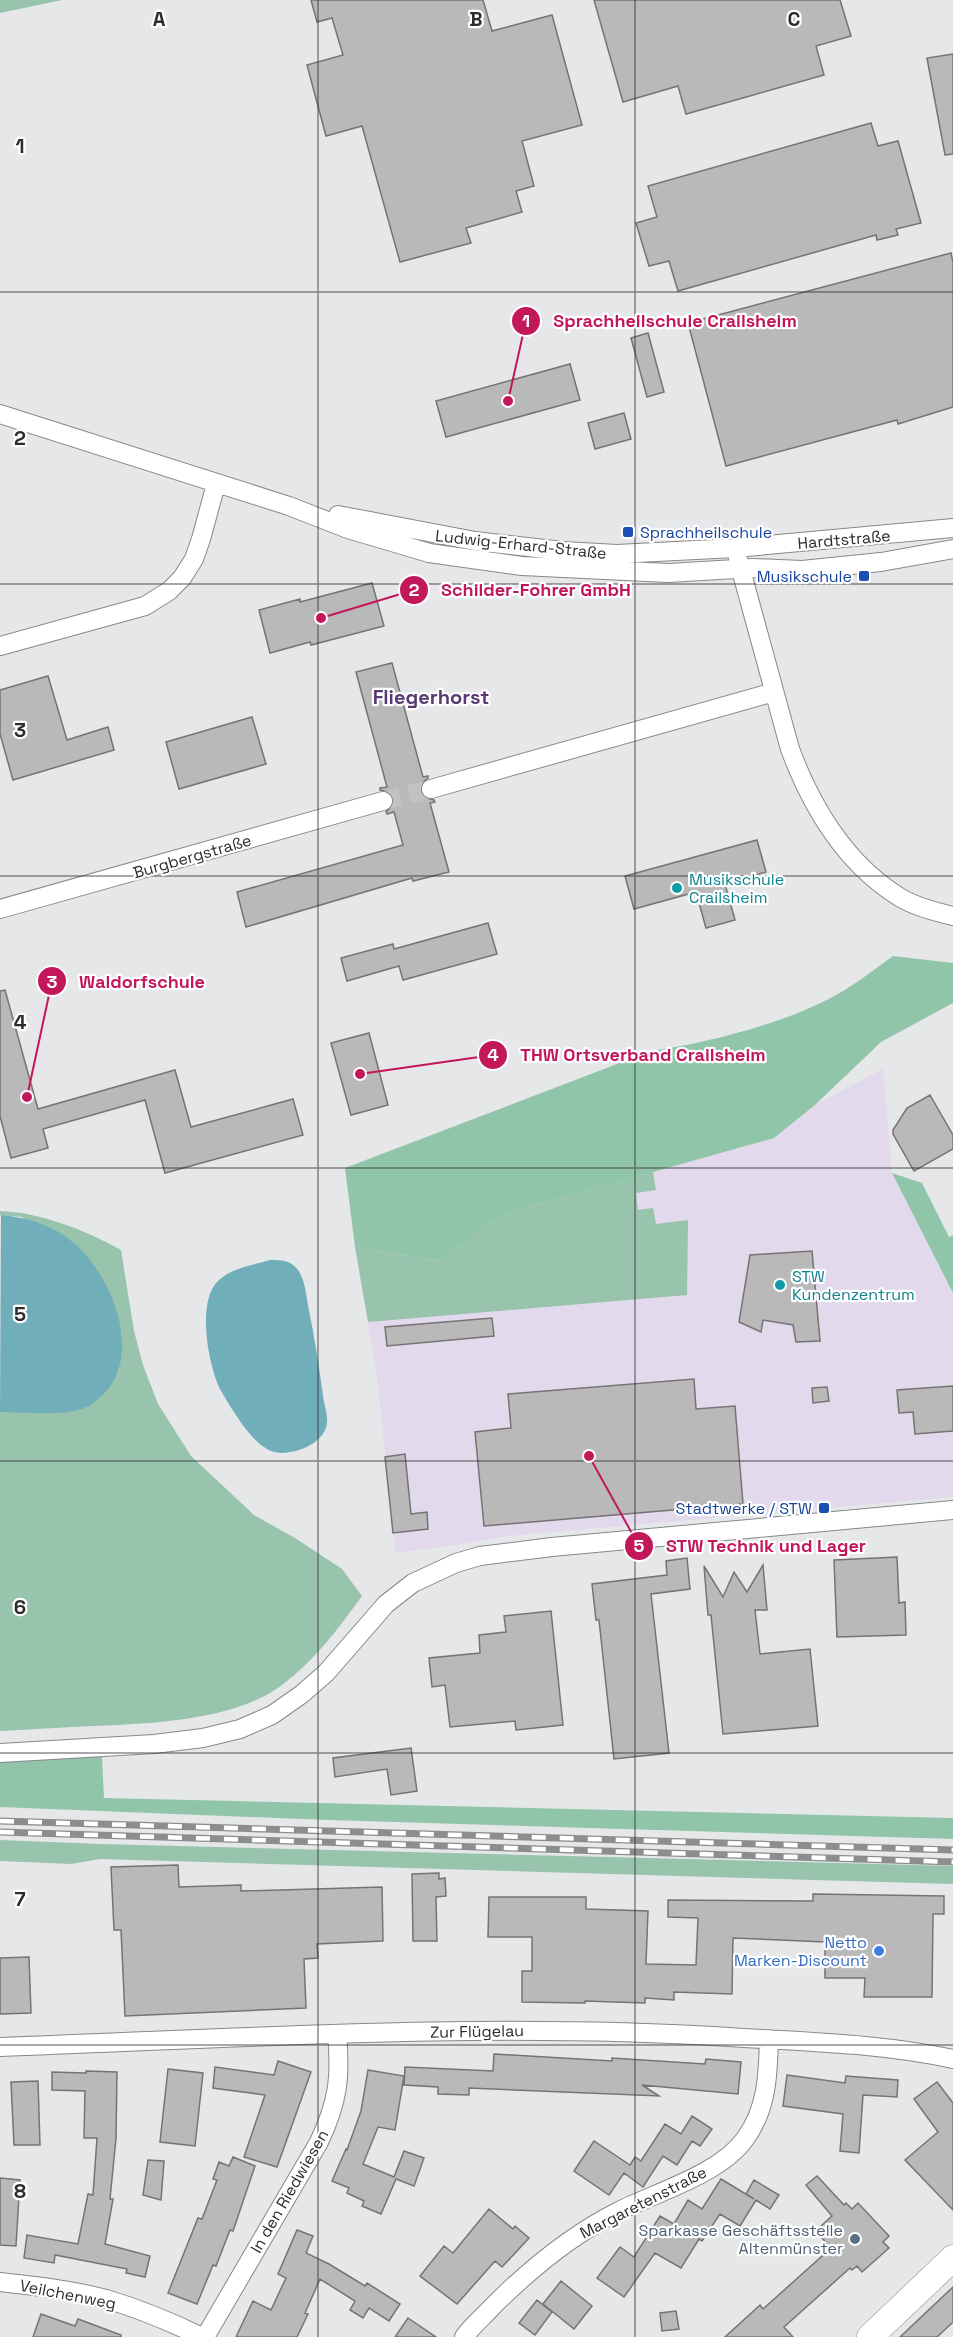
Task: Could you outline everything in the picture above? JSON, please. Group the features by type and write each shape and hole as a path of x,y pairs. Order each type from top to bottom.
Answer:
{"main road":[{"path":"870,2337 953,2258"}],"street":[{"name":"Ludwig-Erhard-Straße","path":"0,414 289,506 348,529 429,553 522,566 669,573 747,568"},
{"path":"0,646 145,606 169,591 182,578 194,559 216,483"},
{"name":"Ludwig-Erhard-Straße","path":"289,506 420,532 563,551 617,554 735,548"},
{"name":"Hardtstraße","path":"735,548 953,528"},
{"name":"Hardtstraße","path":"747,568 777,555 953,536"},
{"path":"735,548 747,568 751,607 790,749 801,778 832,834 854,860 901,898 953,916"},
{"name":"Hardtstraße","path":"747,568 802,570 881,562 953,549"},
{"path":"431,789 774,692"},
{"name":"Burgbergstraße","path":"0,909 383,801"},
{"path":"0,1754 153,1744 203,1738 240,1730 272,1715 302,1694 326,1673 386,1604 413,1583 456,1563 480,1556 552,1547 953,1510"},
{"name":"Zur Flügelau","path":"0,2047 337,2034 585,2031 769,2039 908,2050 953,2059"},
{"name":"In den Riedwiesen","path":"203,2337 320,2142 330,2120 336,2101 338,2082 337,2034"},
{"name":"Margaretenstraße","path":"464,2337 506,2293 549,2256 582,2232 618,2212 705,2171 727,2157 744,2141 765,2099 769,2039"},
{"name":"Veilchenweg","path":"0,2282 51,2288 105,2299 157,2316 203,2337"}],"shaded area":[{"path":"883,1069 892,1173 953,1293 953,1497 508,1536 396,1553 376,1369 355,1247 501,1215 774,1138 815,1105"}],"green space":[{"path":"0,0 62,0 0,13"},
{"path":"893,956 953,963 953,1003 881,1042 815,1105 774,1138 501,1215 441,1261 355,1247 345,1168 651,1051 721,1037 794,1014 843,991"},
{"path":"653,1172 656,1190 636,1193 638,1210 653,1208 656,1224 688,1220 687,1295 368,1322 355,1247 441,1261 501,1215"},
{"path":"892,1173 922,1183 949,1237 953,1235 953,1293"},
{"path":"0,1211 31,1215 63,1224 121,1250 134,1331 143,1365 158,1404 191,1456 254,1515 295,1538 342,1569 362,1596 315,1655 294,1676 261,1698 236,1708 182,1720 0,1731 0,1412 65,1412 87,1407 118,1372 122,1353 121,1330 22,1217 0,1215"},
{"path":"102,1756 104,1798 953,1818 953,1839 328,1820 0,1807 0,1761"},
{"path":"0,1840 953,1866 953,1884 100,1859 71,1864 0,1861"}],"water":[{"path":"1,1215 41,1224 68,1238 90,1260 112,1299 119,1320 122,1343 120,1364 112,1383 98,1399 88,1406 56,1413 0,1412"},
{"path":"270,1260 289,1262 298,1270 302,1278 327,1417 325,1429 318,1439 302,1449 283,1453 270,1451 258,1443 234,1412 216,1378 206,1333 208,1302 212,1289 219,1280 236,1270"}],"building":[{"path":"311,0 483,0 492,31 552,15 582,125 522,141 534,186 516,191 522,212 466,228 471,243 400,262 362,126 326,136 307,65 343,55 332,18 317,22"},
{"path":"594,0 840,0 851,36 816,46 824,75 686,114 678,86 623,102"},
{"path":"953,54 953,154 945,155 927,58"},
{"path":"871,123 878,146 898,141 921,223 896,229 898,235 877,240 876,235 678,291 669,261 649,266 636,223 657,217 648,186"},
{"path":"951,253 953,262 953,407 898,424 897,420 726,466 688,323"},
{"path":"648,333 664,392 647,397 631,338"},
{"path":"570,364 580,400 446,437 436,401"},
{"path":"624,413 631,439 595,449 588,423"},
{"path":"372,583 384,626 270,653 259,610"},
{"path":"392,663 423,777 428,776 420,791 424,797 435,802 430,803 449,872 413,881 412,878 246,927 237,892 403,845 394,812 387,814 386,812 394,804 394,799 390,793 380,790 380,788 387,787 356,672"},
{"path":"48,676 67,740 108,727 114,750 13,780 0,734 0,690"},
{"path":"252,717 266,764 179,789 166,742"},
{"name":"Musikschule Crailsheim","path":"757,840 766,872 725,884 735,920 706,928 696,892 634,909 625,876"},
{"path":"488,923 497,954 403,980 399,966 347,981 341,958 393,944 394,949"},
{"path":"5,990 38,1109 175,1070 191,1127 293,1099 303,1135 165,1173 145,1100 43,1129 48,1148 11,1158 0,1116 0,991"},
{"path":"369,1033 388,1105 351,1115 331,1043"},
{"path":"930,1095 953,1135 953,1149 914,1171 893,1134 893,1130 907,1108"},
{"name":"STW Kundenzentrum","path":"812,1251 820,1341 796,1342 793,1325 763,1320 761,1332 739,1322 750,1255"},
{"path":"492,1318 494,1336 387,1346 385,1327"},
{"path":"694,1379 696,1409 735,1406 743,1504 484,1526 475,1432 511,1428 508,1394"},
{"path":"953,1386 953,1431 915,1434 913,1412 899,1413 897,1390"},
{"path":"827,1387 829,1401 813,1403 812,1388"},
{"path":"405,1454 411,1514 427,1512 428,1529 393,1533 385,1457"},
{"path":"897,1557 899,1603 905,1602 906,1635 837,1637 834,1560"},
{"path":"687,1558 690,1589 651,1594 669,1753 614,1759 599,1620 596,1620 592,1584 667,1575 666,1561"},
{"path":"763,1565 767,1610 755,1610 760,1654 810,1649 818,1726 723,1734 704,1566 723,1597 734,1572 747,1592"},
{"path":"551,1611 563,1725 516,1730 515,1721 450,1727 445,1685 432,1687 429,1658 480,1653 479,1635 506,1632 504,1616"},
{"path":"411,1748 417,1791 391,1795 387,1769 335,1777 333,1758"},
{"path":"178,1865 179,1887 241,1885 241,1891 382,1887 383,1941 317,1944 318,1958 304,1959 306,2008 125,2016 121,1930 114,1930 111,1867"},
{"path":"439,1873 439,1879 445,1878 446,1896 436,1897 437,1941 413,1941 412,1874"},
{"path":"813,1894 944,1896 944,1914 933,1914 932,1997 864,1997 865,1978 825,1978 825,1942 733,1938 732,1994 674,1992 674,2000 645,1998 645,2003 522,2002 522,1971 532,1971 532,1937 488,1937 489,1897 586,1897 586,1909 648,1911 646,1964 696,1965 698,1918 668,1917 668,1900 813,1901"},
{"path":"29,1957 31,2013 0,2014 0,1958"},
{"path":"494,2054 612,2061 612,2058 705,2064 706,2059 741,2062 738,2094 642,2085 659,2096 469,2088 469,2095 438,2094 438,2087 404,2085 405,2067 493,2071"},
{"path":"278,2061 311,2072 277,2167 244,2157 265,2095 213,2088 215,2067 274,2075"},
{"path":"168,2069 203,2073 195,2146 160,2142"},
{"path":"368,2070 404,2076 395,2130 378,2127 363,2164 394,2177 404,2151 424,2158 414,2186 396,2179 381,2214 362,2206 364,2201 347,2193 349,2188 332,2181 347,2150 361,2111"},
{"path":"86,2071 117,2072 116,2138 110,2199 113,2199 105,2244 150,2256 145,2277 126,2273 127,2269 55,2255 54,2263 24,2258 27,2235 78,2244 88,2194 93,2195 97,2138 84,2138 85,2091 52,2090 52,2072 86,2073"},
{"path":"787,2075 845,2083 846,2076 898,2080 897,2097 863,2095 859,2153 840,2151 843,2114 783,2106"},
{"path":"38,2081 40,2145 14,2145 11,2082"},
{"path":"937,2082 953,2103 953,2210 905,2160 938,2132 914,2099"},
{"path":"692,2116 712,2129 700,2146 692,2141 677,2165 663,2156 643,2187 624,2173 609,2195 574,2171 594,2141 630,2165 635,2157 641,2161 665,2124 681,2134"},
{"path":"233,2157 255,2166 233,2231 230,2230 216,2266 213,2265 197,2304 168,2293 198,2218 202,2219 217,2180 213,2179 219,2162 229,2166"},
{"path":"148,2160 164,2161 161,2200 143,2195"},
{"path":"817,2176 844,2205 846,2203 852,2209 858,2203 889,2236 883,2242 889,2248 862,2272 857,2266 852,2270 850,2268 784,2327 793,2337 725,2337 760,2305 763,2309 831,2248 821,2237 827,2231 821,2226 832,2216 806,2185"},
{"path":"0,2178 20,2180 16,2246 0,2245"},
{"path":"721,2179 754,2199 746,2194 754,2180 779,2195 770,2209 756,2200 740,2226 720,2214 702,2241 699,2239 681,2268 655,2253 624,2297 597,2278 620,2247 634,2257 660,2216 674,2224 688,2200 702,2209"},
{"path":"489,2209 513,2229 515,2226 529,2238 502,2267 495,2261 457,2304 420,2276 444,2246 453,2253"},
{"path":"297,2230 313,2236 306,2253 365,2286 367,2283 400,2304 389,2321 369,2308 363,2318 350,2310 355,2301 320,2279 297,2337 236,2337 253,2301 271,2310 286,2278 278,2274"},
{"path":"561,2281 592,2306 574,2329 543,2304"},
{"path":"953,2287 953,2322 937,2337 900,2337"},
{"path":"537,2300 552,2312 535,2335 519,2323"},
{"path":"676,2311 679,2329 662,2331 660,2313"},
{"path":"41,2314 75,2326 78,2319 121,2335 121,2337 33,2337"},
{"path":"408,2318 436,2337 395,2337"}],"tunnel":[{"path":"383,801 431,789"}],"railway":[{"path":"0,1821 953,1850"},
{"path":"0,1832 953,1862"}],"place":[{"name":"Sprachheilschule Crailsheim","path":"508,401"},
{"name":"Sprachheilschule","path":"628,532"},
{"name":"Musikschule","path":"864,576"},
{"name":"Schilder-Fohrer GmbH","path":"321,618"},
{"name":"Musikschule Crailsheim","path":"677,888"},
{"name":"THW Ortsverband Crailsheim","path":"360,1074"},
{"name":"Waldorfschule","path":"27,1097"},
{"name":"STW Kundenzentrum","path":"780,1285"},
{"name":"STW Technik und Lager","path":"589,1456"},
{"name":"Stadtwerke / STW","path":"824,1508"},
{"name":"Netto Marken-Discount","path":"879,1951"},
{"name":"Sparkasse Geschäftsstelle Altenmünster","path":"855,2239"}],"district":[{"name":"Fliegerhorst","path":"431,697"}]}
